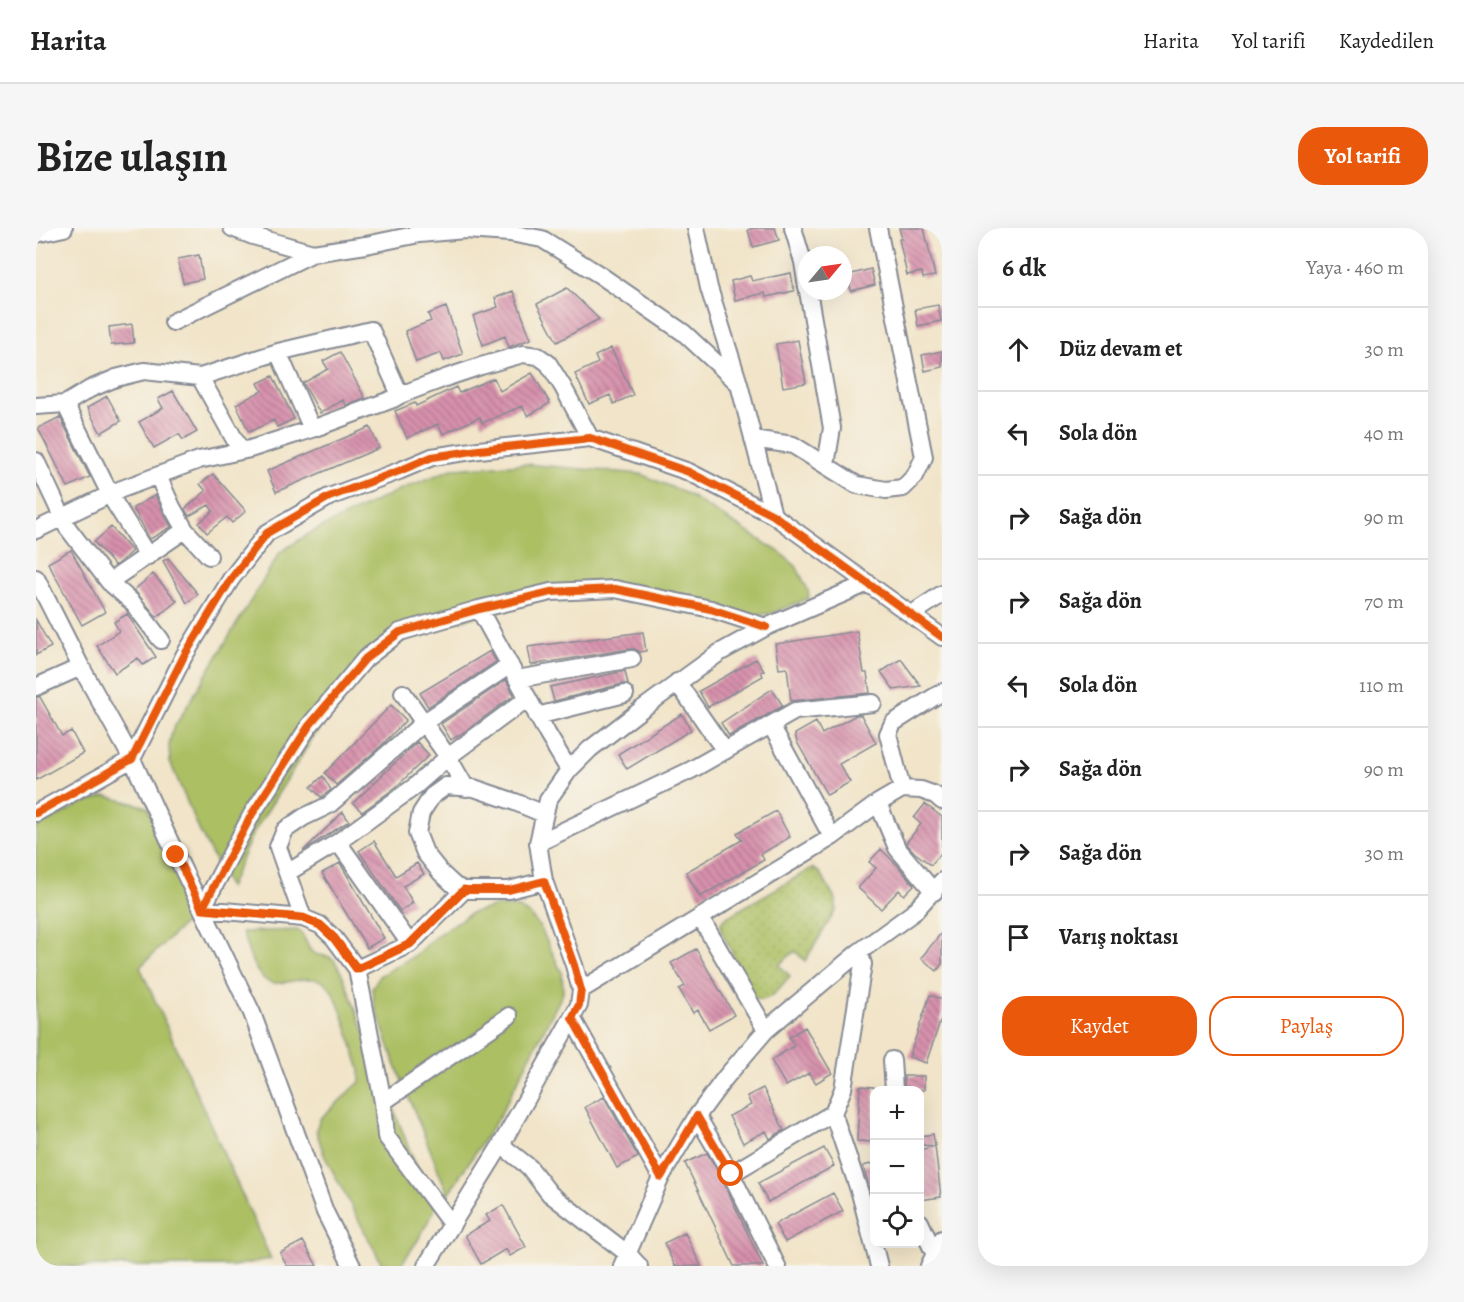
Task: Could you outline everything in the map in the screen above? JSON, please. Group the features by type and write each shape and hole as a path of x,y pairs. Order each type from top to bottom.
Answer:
{"street":[{"path":"36,234 64,228"},
{"path":"232,228 314,253"},
{"path":"695,228 708,288 739,384 773,514"},
{"path":"793,228 798,246"},
{"path":"753,439 793,445 857,485 886,490 903,488 915,476 924,457 878,228"},
{"path":"174,322 314,253 419,234 465,230 510,233 542,239 600,275 684,333 739,384"},
{"path":"810,300 832,428 826,465"},
{"path":"36,406 65,405 90,389 116,378 144,371 200,377 278,352 371,330 400,395"},
{"path":"278,352 312,429"},
{"path":"36,530 111,494 199,460 242,451 312,429 448,376 523,354 538,356 548,363 590,438"},
{"path":"200,377 242,451"},
{"path":"65,405 111,494 148,556"},
{"path":"36,813 132,759 183,656 231,579 267,532 329,498 432,457 590,438 689,472 773,514 942,637"},
{"path":"36,461 67,526 109,582 132,602 161,640"},
{"path":"158,476 185,530 209,556"},
{"path":"109,582 185,530"},
{"path":"36,578 81,667 132,759 252,1012 325,1212 352,1266"},
{"path":"426,1266 501,1145 579,1005 581,990 544,881 538,843 548,800 569,770 590,749 677,682 719,653 766,627 868,583"},
{"path":"202,909 252,814 309,726 365,659 400,632 479,609 551,592 615,589 711,609 766,627"},
{"path":"912,614 942,594"},
{"path":"479,609 569,770"},
{"path":"303,918 278,847 285,830 328,805 423,723 514,672 632,659"},
{"path":"36,687 81,667"},
{"path":"677,682 725,751"},
{"path":"902,789 888,734 893,723 942,692"},
{"path":"403,693 448,757 466,788"},
{"path":"537,716 625,694"},
{"path":"287,873 339,842 528,698"},
{"path":"538,843 692,770 795,711 873,703"},
{"path":"771,725 832,837"},
{"path":"544,814 474,788 446,786 432,796 420,813 417,833 425,853 441,873 455,886 464,890 509,890 544,881"},
{"path":"581,990 832,837 902,789 921,790 935,795 942,801"},
{"path":"501,1145 529,1167 550,1194 630,1262 661,1177 697,1116 725,1078 766,1030 859,952 914,912 938,886 897,848 879,803"},
{"path":"339,842 410,944"},
{"path":"357,969 410,944 464,890"},
{"path":"202,909 303,918 320,925 334,938 357,969 383,1102 386,1136 452,1225"},
{"path":"700,917 766,1030"},
{"path":"731,1174 833,1113 843,1089 863,964 859,952"},
{"path":"383,1102 509,1016"},
{"path":"572,1018 661,1177"},
{"path":"892,1060 894,1086"},
{"path":"833,1113 860,1193 879,1266"},
{"path":"697,1116 731,1174 777,1266"},
{"path":"924,1235 932,1260"},
{"path":"932,1260 942,1239"}],"green space":[{"path":"525,464 641,474 687,494 778,551 796,566 808,590 809,598 772,613 747,617 584,588 428,629 396,643 373,660 338,698 252,835 229,888 200,832 170,762 169,746 172,731 280,552 312,532 399,490 452,469"},
{"path":"106,796 147,807 197,911 140,967 271,1259 233,1266 36,1266 36,828 80,804"},
{"path":"812,868 820,873 836,900 836,910 805,961 795,951 779,965 790,976 773,995 763,1000 758,999 753,996 721,930 721,923 725,918"},
{"path":"496,906 519,908 529,914 540,927 562,973 563,993 499,1117 448,1194 396,1066 375,1007 372,989 379,976 414,956 437,935 471,913"},
{"path":"298,930 311,951 333,959 343,976 415,1164 436,1207 418,1240 400,1266 383,1266 324,1155 316,1130 320,1119 360,1082 360,1070 336,1000 326,984 318,980 302,979 276,983 263,978 252,962 242,932"}],"building":[{"path":"775,228 779,240 753,247 748,230"},
{"path":"899,228 924,228 935,276 923,278 922,272 907,275 899,239 902,239"},
{"path":"199,255 203,279 183,283 178,259"},
{"path":"871,269 875,285 852,291 852,274"},
{"path":"791,273 794,291 766,297 765,293 735,300 731,281 750,276 752,281"},
{"path":"567,288 599,319 557,342 537,304"},
{"path":"513,291 531,339 509,347 505,336 483,345 473,316 498,307 495,298"},
{"path":"938,305 941,321 918,326 915,309"},
{"path":"446,307 463,354 444,361 441,353 416,362 405,331 431,321 428,314"},
{"path":"132,324 134,343 111,345 109,327"},
{"path":"798,340 806,383 783,387 776,344"},
{"path":"611,348 633,395 614,404 610,395 589,404 575,374 598,363 595,356"},
{"path":"942,351 942,367 925,371 922,355"},
{"path":"340,352 365,398 346,405 343,400 320,413 303,383 328,369 323,361"},
{"path":"532,373 550,403 528,416 522,406 482,423 480,417 443,434 438,424 407,438 395,411 415,403 416,406 456,387 459,393 494,378 500,391"},
{"path":"273,376 294,419 277,427 274,420 249,432 236,404 262,391 258,383"},
{"path":"173,391 197,432 183,440 179,434 154,448 139,422 163,408 158,399"},
{"path":"107,396 121,421 101,433 87,408"},
{"path":"60,417 90,477 68,487 38,428"},
{"path":"370,427 379,448 276,492 267,471"},
{"path":"213,474 246,511 232,523 227,517 207,533 199,523 213,511 209,505 189,516 185,509 206,491 200,484"},
{"path":"155,495 171,527 150,539 133,508"},
{"path":"111,527 132,551 115,566 94,542"},
{"path":"71,550 105,612 82,625 48,563"},
{"path":"168,558 198,594 187,603 163,561"},
{"path":"153,574 177,601 157,617 134,590"},
{"path":"127,614 156,657 143,665 138,658 115,673 97,646 119,631 114,622"},
{"path":"36,620 51,647 36,655"},
{"path":"857,631 870,693 791,701 787,668 779,669 775,644"},
{"path":"643,632 646,651 630,649 531,665 528,647"},
{"path":"490,651 496,662 428,707 420,693"},
{"path":"756,659 764,671 761,672 763,676 708,707 699,691"},
{"path":"901,659 921,686 894,690 881,672"},
{"path":"625,671 628,684 554,701 550,687"},
{"path":"506,680 514,695 451,740 441,724"},
{"path":"772,689 783,706 729,736 721,723"},
{"path":"36,697 40,697 62,736 71,731 83,753 36,780"},
{"path":"391,705 406,720 381,746 336,785 325,773"},
{"path":"682,714 691,730 627,769 618,754"},
{"path":"856,715 861,715 876,743 839,764 850,782 827,795 797,742 795,734 816,722 822,734"},
{"path":"417,742 429,755 396,787 362,812 353,803"},
{"path":"323,776 331,790 321,797 311,787"},
{"path":"925,804 942,817 942,852 931,865 906,843 921,824 914,818"},
{"path":"776,811 790,837 761,854 764,860 700,897 686,872 742,840 737,833"},
{"path":"343,812 349,821 303,851"},
{"path":"374,841 396,876 417,863 424,874 403,886 413,903 400,911 359,851"},
{"path":"881,849 914,885 904,895 899,890 881,909 858,888 876,868 869,862"},
{"path":"340,863 384,938 367,948 322,873"},
{"path":"942,932 942,964 937,971 921,958"},
{"path":"696,949 734,1015 709,1029 698,1010 693,1013 679,989 685,986 671,963"},
{"path":"930,995 942,999 942,1016 926,1063 909,1057"},
{"path":"805,1027 832,1073 816,1083 809,1073 786,1086 771,1060 794,1046 789,1037"},
{"path":"904,1076 924,1076 924,1086 904,1086"},
{"path":"860,1086 870,1087 870,1142 857,1141"},
{"path":"763,1088 784,1130 770,1139 766,1131 743,1143 729,1116 751,1105 747,1096"},
{"path":"604,1097 638,1157 617,1168 585,1107"},
{"path":"933,1134 935,1146 924,1145 924,1135"},
{"path":"935,1146 941,1197 924,1199 924,1149"},
{"path":"824,1148 834,1166 768,1202 758,1183"},
{"path":"707,1153 722,1179 763,1266 734,1266 685,1163"},
{"path":"870,1164 870,1189 863,1166"},
{"path":"833,1193 843,1211 785,1242 775,1224"},
{"path":"503,1205 526,1247 510,1256 506,1249 481,1264 465,1235 490,1221 486,1215"},
{"path":"685,1233 701,1266 675,1266 664,1243"},
{"path":"303,1241 317,1266 287,1266 280,1253"}],"cycle path":[{"path":"36,813 132,759 184,656 231,579 267,533 329,497 432,457 590,438 689,472 773,515 942,637"},
{"path":"464,890 410,944 357,969 334,938 320,925 303,918 202,909 252,814 309,726 365,659 400,632 479,609 551,592 615,589 711,609 766,627"}],"route":[{"path":"176,855 202,909 303,918 320,925 334,938 357,969 410,944 464,890 509,890 544,881 581,990 579,1005 572,1018 661,1177 697,1116 731,1174"}]}
